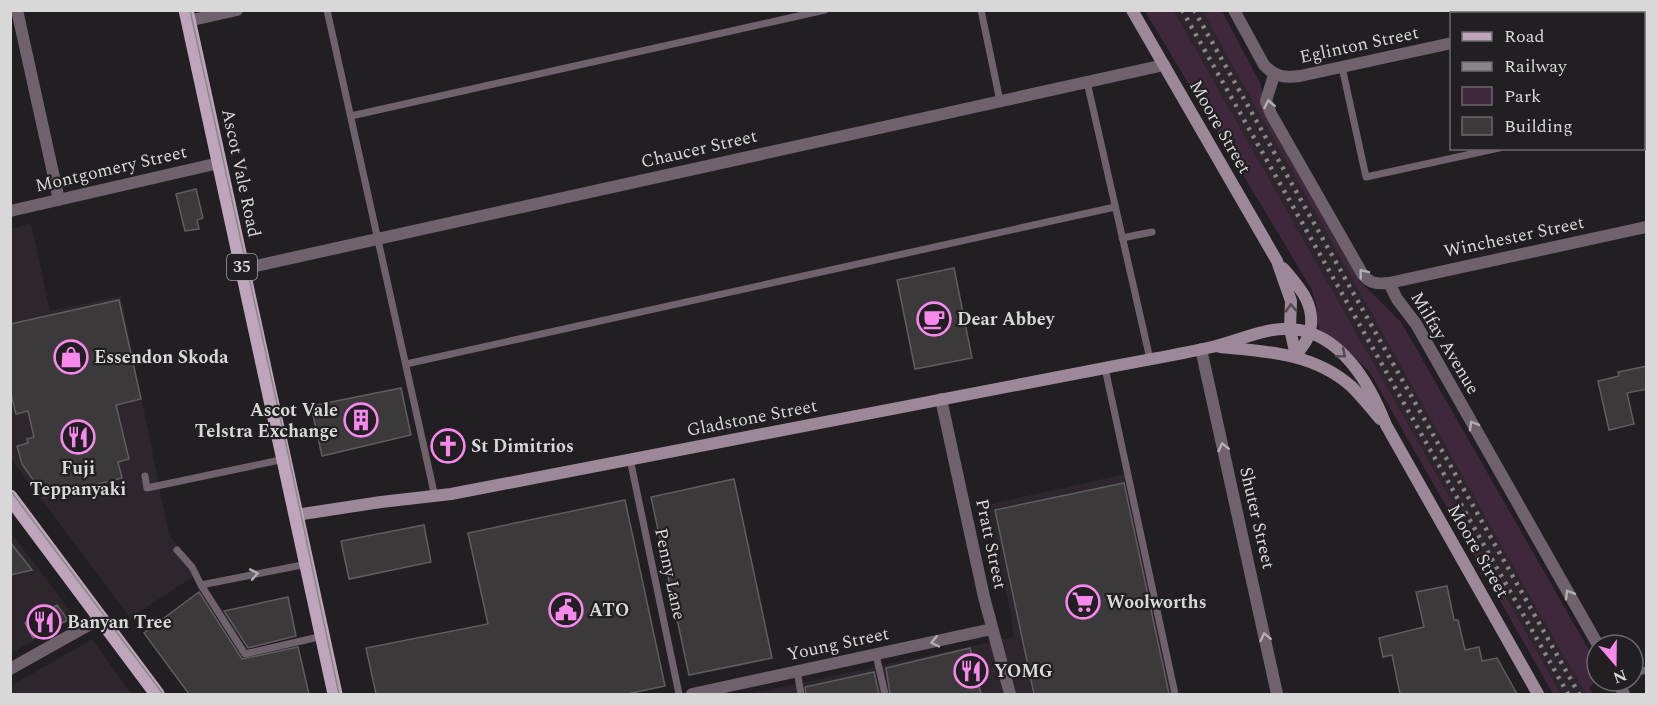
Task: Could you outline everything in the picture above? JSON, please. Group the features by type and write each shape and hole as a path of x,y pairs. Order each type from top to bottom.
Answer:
{"main road":[{"name":"Ascot Vale Road","path":"187,16 335,694"},
{"path":"10,497 158,694"}],"street":[{"path":"187,16 237,10"},
{"name":"Moore Street","path":"1132,10 1276,261 1291,301 1290,329 1296,356 1332,372 1352,387 1386,425"},
{"path":"1234,10 1264,65 1274,75"},
{"path":"15,13 59,200"},
{"name":"Eglinton Street","path":"1274,75 1290,78 1450,43"},
{"name":"Chaucer Street","path":"242,269 1164,65"},
{"name":"Milfay Avenue","path":"1274,75 1266,101 1271,114 1363,275 1376,284 1389,283 1397,299 1416,324 1591,633"},
{"name":"Montgomery Street","path":"10,211 219,163"},
{"name":"Winchester Street","path":"1389,283 1647,227"},
{"name":"Moore Street","path":"1276,261 1305,294 1310,312 1310,333"},
{"name":"Moore Street","path":"1290,329 1310,333 1331,345 1350,360 1371,390 1386,425 1538,694"},
{"name":"Gladstone Street","path":"296,515 435,496 1105,368 1207,348 1246,336 1290,329"},
{"path":"1296,356 1310,333"},
{"name":"Gladstone Street","path":"1207,348 1260,350 1296,356"},
{"name":"Shuter Street","path":"1207,348 1277,694"},
{"name":"Pratt Street","path":"941,399 992,629 1010,694"},
{"path":"10,669 101,618"},
{"name":"Young Street","path":"692,694 992,629"}],"lane":[{"path":"327,10 435,496"},
{"path":"351,116 825,10"},
{"path":"981,10 1000,101"},
{"path":"1342,67 1366,177 1490,150"},
{"path":"1087,82 1150,359"},
{"path":"406,364 1114,207"},
{"path":"1122,238 1152,232"},
{"path":"1105,368 1175,694"},
{"path":"144,476 147,488 285,459"},
{"name":"Penny Lane","path":"630,459 679,694"},
{"path":"177,550 192,567 245,654 323,636"},
{"path":"201,585 307,564"},
{"path":"876,655 885,694"},
{"path":"796,671 801,694"}],"shaded area":[{"path":"1174,11 1202,11 1586,694 1561,694"},
{"path":"31,223 50,311 121,296 169,535 199,573 130,618 11,459 11,229"},
{"name":"Woolworths","path":"1126,474 1173,694 749,694 1014,637 1010,609 986,505"},
{"path":"10,531 71,612 71,620 11,653"},
{"path":"92,639 131,694 11,694 11,686"}],"green space":[{"path":"1145,11 1174,11 1561,694 1553,694 1369,371 1338,342 1320,331 1312,290"},
{"path":"1202,11 1222,11 1261,85 1272,126 1359,280 1401,322 1585,643 1585,692"}],"building":[{"path":"196,189 203,218 197,220 199,229 185,231 176,194"},
{"name":"Dear Abbey","path":"954,268 972,358 915,369 897,280"},
{"name":"Essendon Skoda","path":"119,300 141,399 116,405 129,459 118,462 122,478 45,497 22,464 17,446 28,443 27,439 34,437 28,411 16,414 10,390 10,324"},
{"path":"1647,366 1647,389 1627,393 1634,424 1609,430 1598,381 1619,376 1618,372"},
{"name":"Ascot Vale Telstra Exchange","path":"401,388 411,435 322,456 311,406"},
{"path":"734,479 772,658 689,675 651,497"},
{"name":"Woolworths","path":"1124,483 1169,694 1034,694 995,510"},
{"name":"ATO","path":"625,500 665,686 627,694 376,694 366,648 488,624 468,533"},
{"path":"424,525 431,562 349,579 341,541"},
{"path":"10,542 32,570 10,575"},
{"path":"1447,586 1454,620 1458,620 1465,650 1479,647 1482,661 1497,658 1517,694 1400,694 1392,655 1383,657 1379,638 1424,627 1416,592"},
{"path":"199,592 242,659 298,647 309,694 189,694 144,633"},
{"path":"288,597 296,636 248,648 224,611"},
{"name":"Banyan Tree","path":"57,605 68,620 33,638 25,623"},
{"path":"970,648 981,694 890,694 886,668"},
{"path":"874,672 879,694 806,694 805,687"}],"tram line":[{"path":"190,10 339,694"},
{"path":"10,490 163,694"}],"railway":[{"path":"1182,10 1568,694"},
{"path":"1194,10 1579,694"}],"place":[{"name":"Dear Abbey","path":"934,319"},
{"name":"Essendon Skoda","path":"71,357"},
{"name":"Ascot Vale Telstra Exchange","path":"361,420"},
{"name":"Fuji Teppanyaki","path":"78,437"},
{"name":"St Dimitrios","path":"448,446"},
{"name":"Woolworths","path":"1083,602"},
{"name":"ATO","path":"566,610"},
{"name":"Banyan Tree","path":"44,622"},
{"name":"YOMG","path":"971,671"}]}
